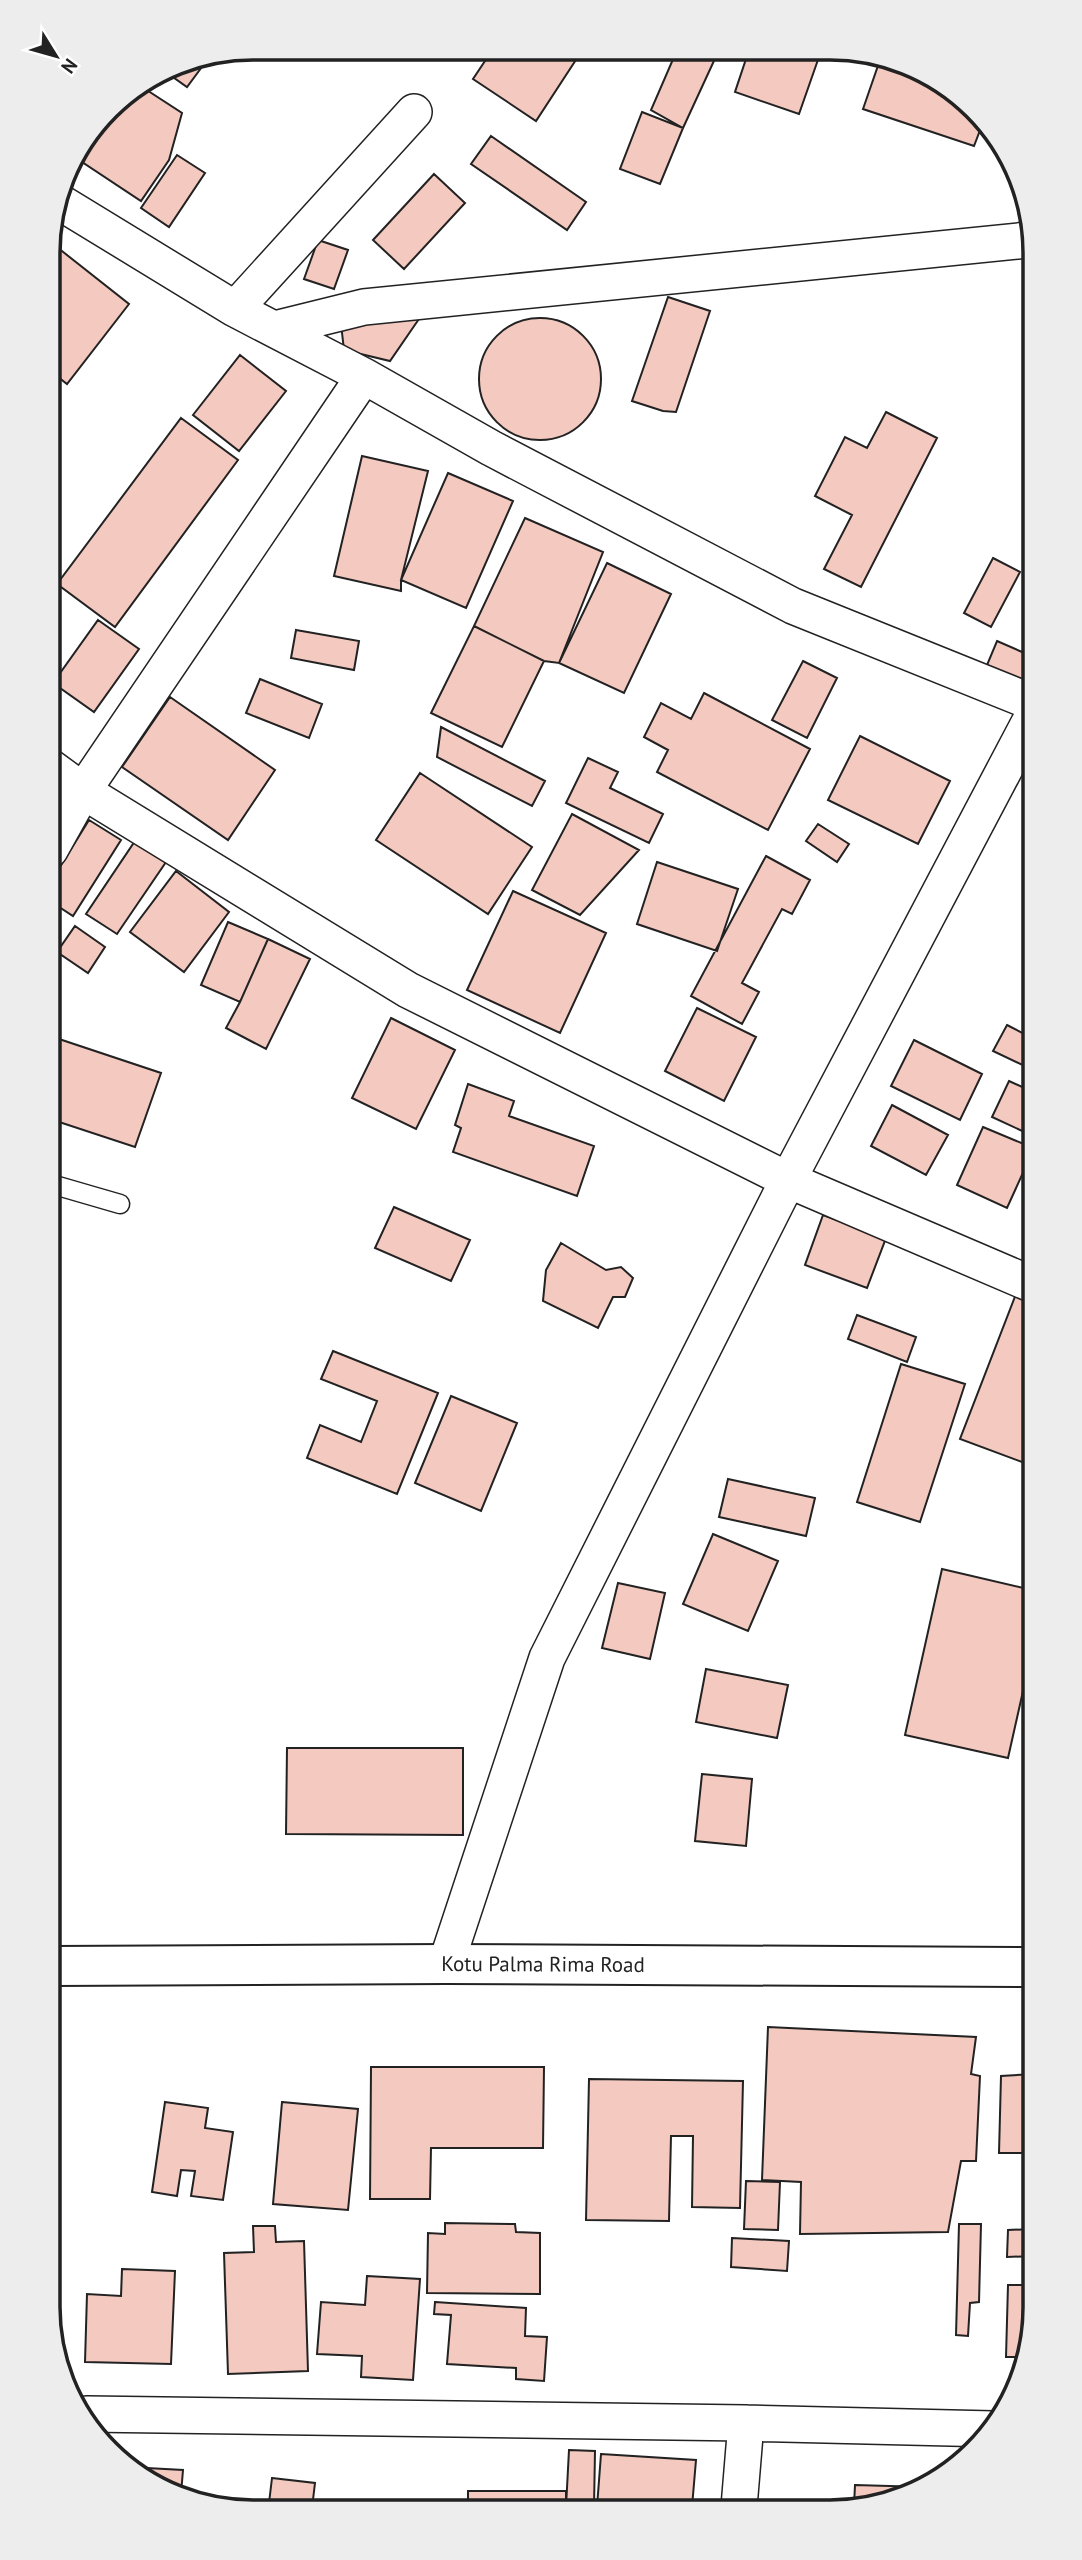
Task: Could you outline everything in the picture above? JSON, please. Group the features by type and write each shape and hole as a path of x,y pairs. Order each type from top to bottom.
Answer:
{"street":[{"path":"235,309 414,112"},
{"path":"65,205 235,309 364,376 491,449 793,606 1023,698"},
{"path":"275,329 364,307 1022,241"},
{"path":"60,832 83,791 364,376"},
{"path":"446,1964 547,1658 788,1180 1023,737"},
{"path":"60,774 83,791 408,990 788,1180 1023,1280"},
{"name":"Kotu Palma Rima Road","path":"60,1966 446,1964 1022,1967"},
{"path":"92,2414 980,2429"},
{"path":"740,2500 746,2423"}],"lane":[{"path":"60,1186 120,1203"}],"building":[{"path":"486,60 576,60 536,121 473,79"},
{"path":"673,60 714,60 683,128 651,110"},
{"path":"746,60 818,60 799,114 735,92"},
{"path":"203,66 187,87 172,77"},
{"path":"878,66 915,79 937,92 957,107 980,131 974,146 863,109"},
{"path":"147,91 182,113 169,160 141,201 82,162 99,135 116,116"},
{"path":"642,112 683,128 660,184 620,169"},
{"path":"491,136 586,202 567,230 471,164"},
{"path":"177,155 205,173 169,227 141,208"},
{"path":"434,174 465,203 404,269 373,240"},
{"path":"318,240 348,250 334,289 304,279"},
{"path":"60,249 129,304 67,384 60,378"},
{"path":"668,297 710,311 676,412 663,411 632,401"},
{"path":"421,316 390,361 344,350 341,324"},
{"path":"540,318 563,323 583,336 596,356 601,379 596,402 583,422 563,435 540,440 517,435 497,422 484,402 479,379 484,356 497,336 517,323"},
{"path":"240,355 286,391 239,451 193,415"},
{"path":"886,412 937,438 861,587 824,569 852,515 815,496 845,437 867,448"},
{"path":"181,418 238,460 115,627 60,586 60,580"},
{"path":"362,456 428,471 401,580 401,591 334,576"},
{"path":"448,473 513,501 466,608 401,580"},
{"path":"525,518 603,552 559,663 544,661 474,626"},
{"path":"993,558 1020,572 991,627 964,613"},
{"path":"607,563 671,594 624,693 559,663"},
{"path":"98,620 139,649 94,712 60,688 60,673"},
{"path":"474,626 544,661 502,747 431,713"},
{"path":"296,630 359,641 354,670 291,658"},
{"path":"997,641 1023,652 1023,687 982,677"},
{"path":"803,661 837,678 807,738 772,720"},
{"path":"260,679 322,704 309,738 246,713"},
{"path":"704,693 810,749 768,830 657,772 668,750 644,737 661,703 691,719"},
{"path":"170,697 275,770 228,840 122,767"},
{"path":"441,727 545,781 532,806 437,757"},
{"path":"860,736 950,781 918,844 828,800"},
{"path":"588,758 618,772 610,788 663,814 649,843 566,803"},
{"path":"420,773 532,847 488,914 376,840"},
{"path":"572,814 639,850 580,915 532,890"},
{"path":"89,820 121,840 73,916 60,908 60,867"},
{"path":"818,824 849,844 837,862 806,841"},
{"path":"135,841 166,862 117,934 86,914"},
{"path":"766,856 810,880 792,914 782,909 742,983 759,992 742,1024 691,996"},
{"path":"657,862 738,889 717,951 637,924"},
{"path":"176,871 229,912 184,972 130,932"},
{"path":"513,891 606,933 560,1033 467,990"},
{"path":"228,922 268,939 240,1002 201,985"},
{"path":"75,926 105,947 88,973 60,954 60,948"},
{"path":"268,939 310,959 266,1049 226,1028"},
{"path":"697,1008 756,1037 724,1101 665,1071"},
{"path":"391,1018 455,1050 416,1129 352,1098"},
{"path":"1007,1025 1023,1033 1023,1065 993,1051"},
{"path":"60,1039 161,1073 135,1147 60,1122"},
{"path":"914,1040 982,1074 960,1120 891,1086"},
{"path":"1009,1081 1023,1087 1023,1131 992,1117"},
{"path":"468,1084 514,1101 509,1116 594,1146 577,1196 453,1152 461,1128 455,1125"},
{"path":"892,1105 948,1135 926,1175 871,1146"},
{"path":"983,1127 1023,1143 1023,1174 1007,1208 957,1185"},
{"path":"394,1207 470,1240 451,1281 375,1248"},
{"path":"823,1215 886,1238 867,1288 805,1265"},
{"path":"561,1243 606,1270 621,1267 633,1278 625,1297 613,1297 598,1328 543,1301 546,1270"},
{"path":"1016,1294 1022,1296 1022,1462 960,1439"},
{"path":"857,1315 916,1337 907,1362 848,1339"},
{"path":"333,1351 438,1393 397,1494 307,1458 320,1425 361,1442 377,1401 321,1379"},
{"path":"901,1364 965,1384 920,1522 857,1502"},
{"path":"451,1396 517,1423 481,1511 415,1483"},
{"path":"728,1479 815,1498 806,1536 719,1517"},
{"path":"713,1534 778,1561 748,1631 683,1604"},
{"path":"942,1569 1022,1588 1022,1694 1008,1758 905,1735"},
{"path":"618,1583 665,1593 650,1659 602,1648"},
{"path":"706,1669 788,1685 777,1738 696,1722"},
{"path":"287,1748 463,1748 463,1835 286,1834"},
{"path":"702,1774 752,1779 746,1846 695,1841"},
{"path":"768,2027 976,2037 971,2074 980,2076 976,2161 961,2161 948,2232 800,2234 801,2182 762,2180"},
{"path":"371,2067 544,2067 543,2148 431,2148 430,2199 370,2199"},
{"path":"1022,2075 1022,2153 999,2153 1001,2076"},
{"path":"589,2079 743,2081 740,2208 692,2207 693,2136 671,2136 669,2221 586,2220"},
{"path":"165,2102 208,2108 205,2128 233,2132 223,2200 191,2196 195,2171 181,2170 177,2196 152,2192"},
{"path":"282,2102 358,2109 348,2210 273,2204"},
{"path":"746,2181 780,2182 778,2230 744,2229"},
{"path":"445,2223 515,2224 516,2232 540,2233 540,2294 427,2293 428,2233 445,2234"},
{"path":"959,2224 981,2224 979,2302 970,2303 968,2336 956,2335"},
{"path":"253,2226 275,2226 276,2242 304,2241 308,2371 228,2374 224,2253 254,2252"},
{"path":"1022,2229 1022,2256 1007,2257 1008,2230"},
{"path":"732,2238 789,2241 787,2271 731,2267"},
{"path":"122,2269 175,2271 171,2364 85,2362 87,2294 121,2296"},
{"path":"367,2276 420,2279 413,2380 361,2377 362,2356 317,2354 321,2302 365,2305"},
{"path":"1008,2285 1022,2285 1019,2345 1016,2357 1006,2357"},
{"path":"435,2302 526,2308 525,2336 547,2337 544,2381 516,2379 516,2368 447,2364 451,2315 434,2314"},
{"path":"569,2450 595,2451 594,2500 566,2500"},
{"path":"601,2454 696,2460 693,2500 598,2500"},
{"path":"145,2468 183,2470 182,2487"},
{"path":"272,2478 315,2483 313,2500 269,2500"},
{"path":"855,2485 903,2486 880,2494 854,2499"},
{"path":"468,2491 566,2491 566,2500 468,2500"}]}
